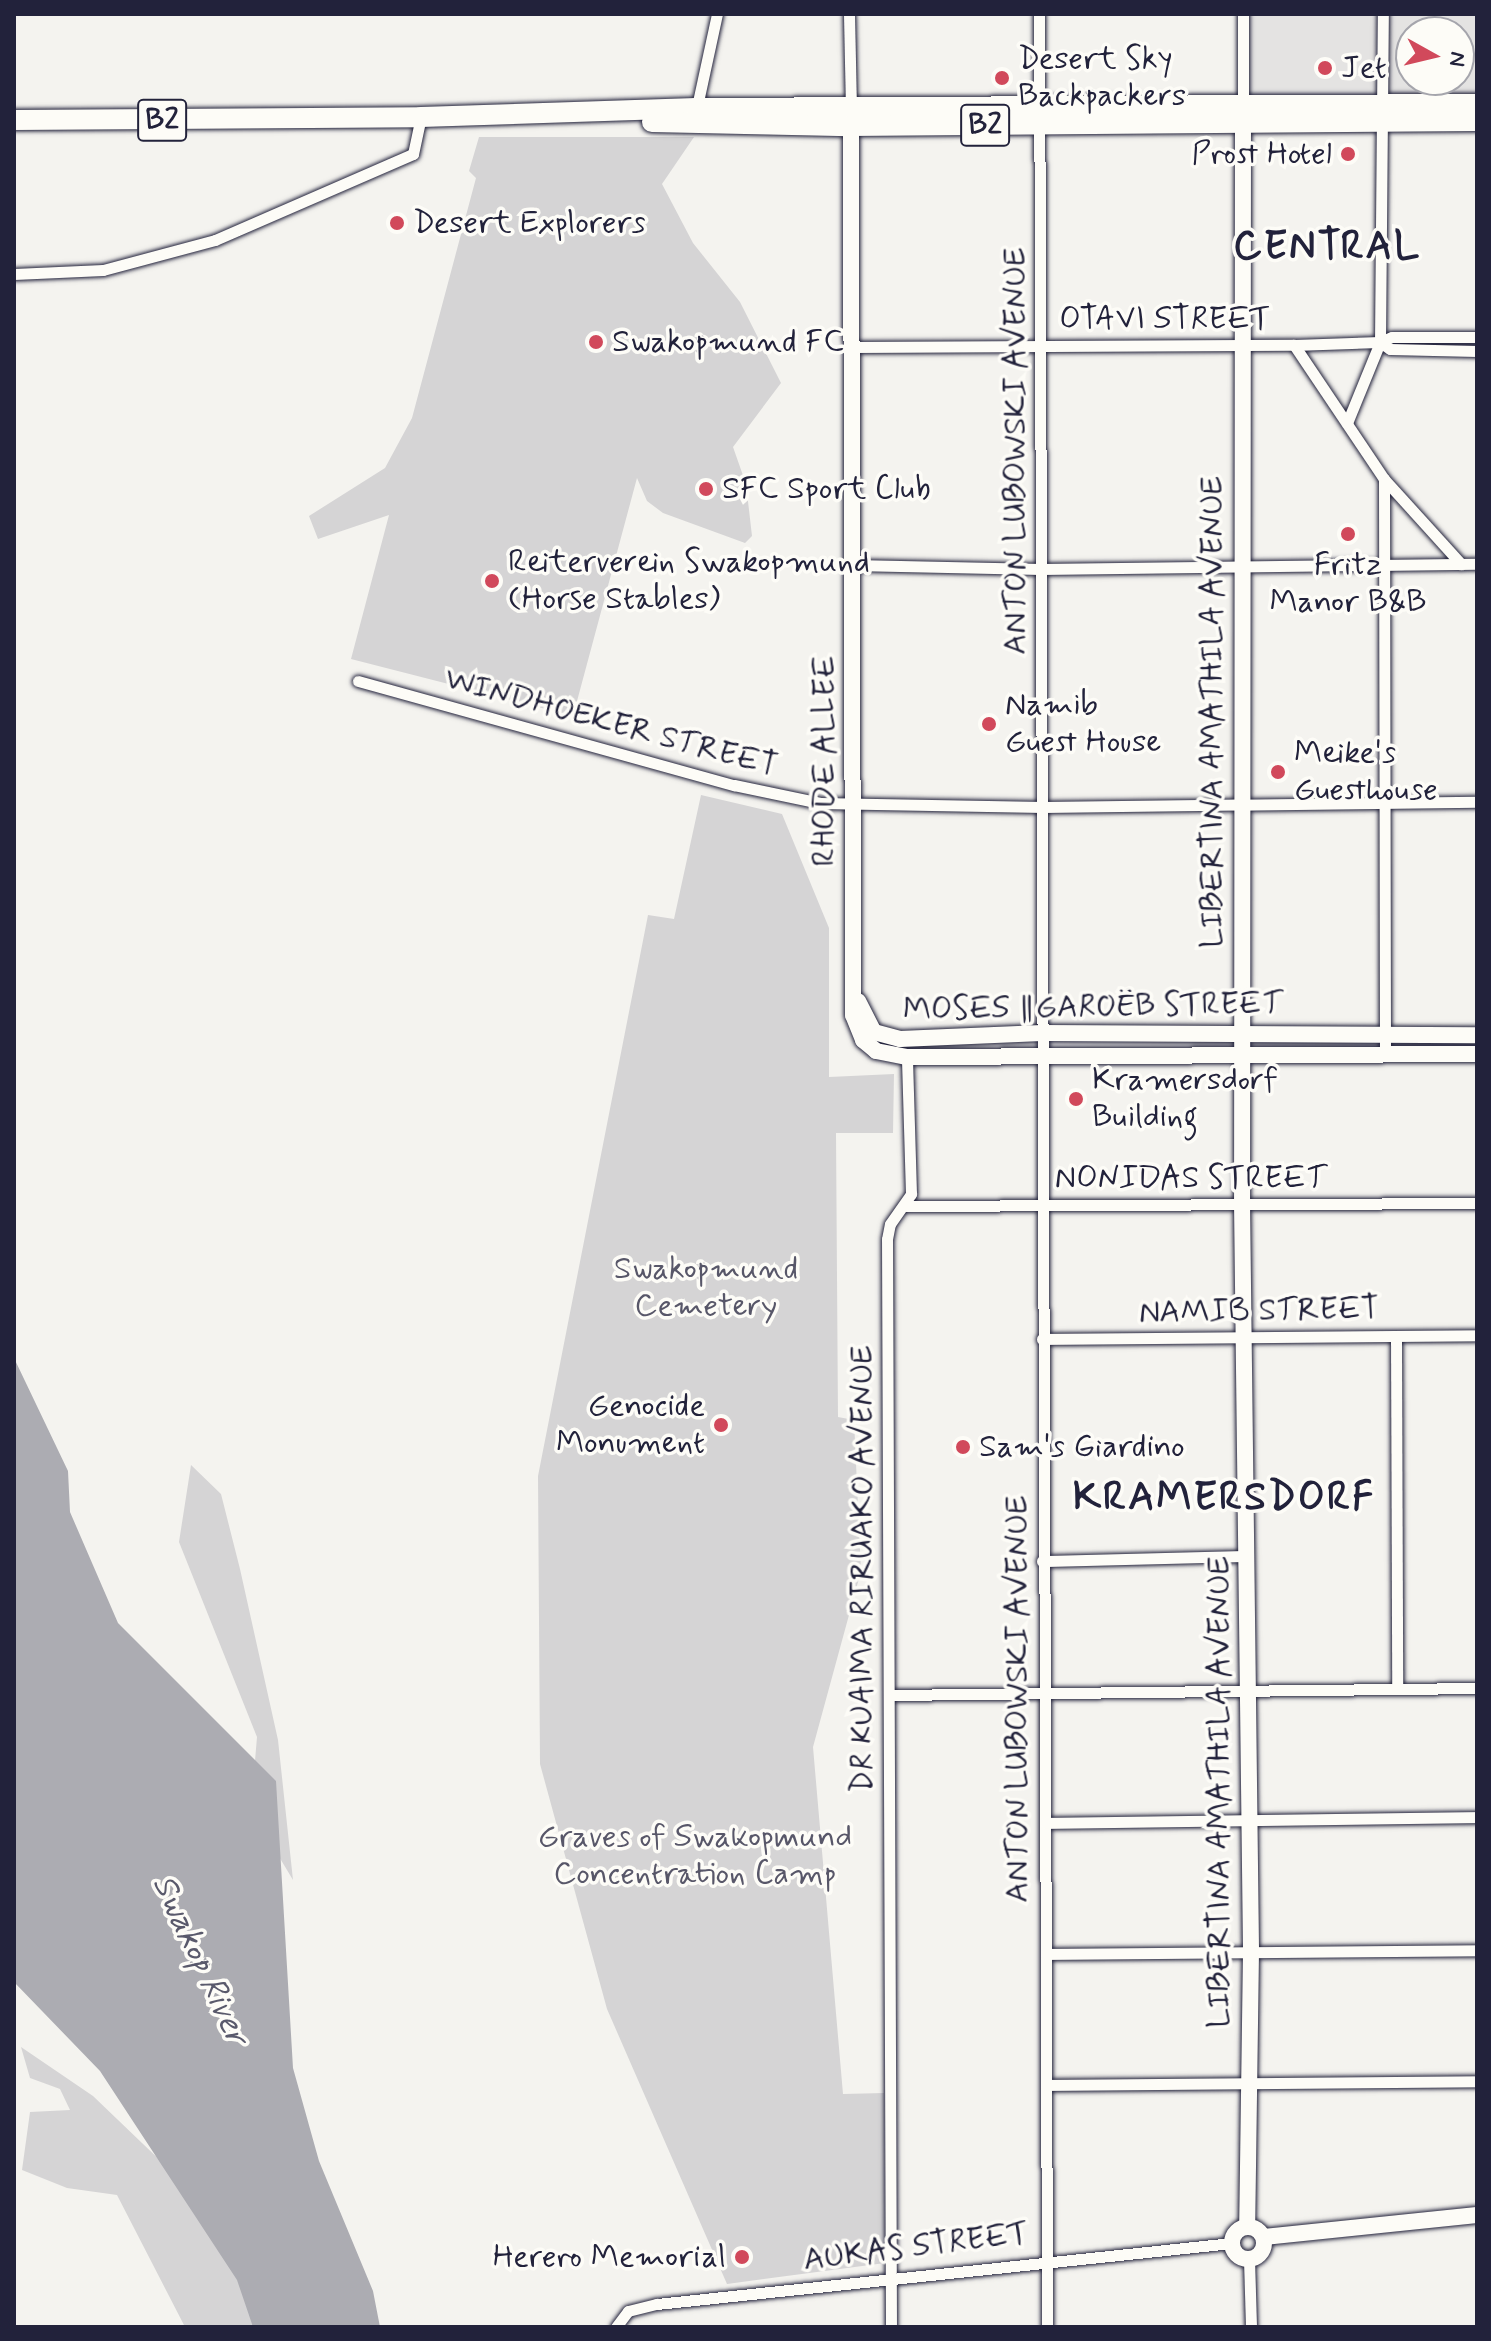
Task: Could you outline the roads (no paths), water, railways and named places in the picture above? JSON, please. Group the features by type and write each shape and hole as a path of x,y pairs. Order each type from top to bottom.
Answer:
{"highway":[{"name":"B2","path":"1382,114 1477,104"},
{"name":"B2","path":"14,120 1382,114 1477,121"}],"street":[{"path":"696,116 717,14"},
{"name":"RHODE ALLEE","path":"849,14 854,980"},
{"name":"ANTON LUBOWSKI AVENUE","path":"1039,14 1043,346 1042,1561 1047,2327"},
{"name":"LIBERTINA AMATHILA AVENUE","path":"1243,14 1239,568 1242,1202 1251,1952 1247,2226"},
{"path":"1347,423 1380,342 1383,14"},
{"path":"14,274 103,270 215,240 413,154 421,117"},
{"name":"OTAVI STREET","path":"853,347 1294,345 1380,342 1392,337 1477,337"},
{"name":"OTAVI STREET","path":"1380,342 1390,349 1477,351"},
{"path":"1294,345 1384,479 1461,564"},
{"path":"1384,479 1385,1052"},
{"path":"853,565 1041,569 1477,564"},
{"name":"WINDHOEKER STREET","path":"358,681 734,785 853,806 1242,806 1477,802"},
{"name":"MOSES ǁGAROËB STREET","path":"854,980 866,1022 887,1038 1241,1031 1386,1031 1477,1035"},
{"name":"MOSES ǁGAROËB STREET","path":"854,980 854,1022 863,1040 885,1054 907,1057 1385,1052 1477,1054"},
{"name":"DR KUAIMA RIRUAKO AVENUE","path":"891,2327 887,1239 890,1224 906,1206 912,1186 907,1057"},
{"name":"NONIDAS STREET","path":"906,1206 1477,1203"},
{"name":"NAMIB STREET","path":"1042,1339 1477,1335"},
{"path":"1396,1336 1397,1689"},
{"path":"1042,1561 1248,1556"},
{"path":"890,1695 1477,1688"},
{"path":"1046,1823 1477,1817"},
{"path":"1046,1954 1477,1950"},
{"path":"1046,2085 1477,2081"},
{"path":"1264,2237 1263,2251 1249,2259 1239,2256 1232,2243 1236,2232 1247,2226 1264,2237 1477,2215"},
{"name":"AUKAS STREET","path":"616,2327 628,2311 657,2304 891,2280 1046,2259 1232,2243"},
{"path":"1249,2259 1251,2327"}],"water":[{"name":"Swakop River","path":"14,1358 68,1471 70,1512 118,1623 276,1781 293,2068 319,2161 373,2291 380,2327 253,2327 237,2280 100,2071 14,1982"}],"place":[{"name":"Jet","path":"1325,68"},
{"name":"Desert Sky Backpackers","path":"1002,78"},
{"name":"Prost Hotel","path":"1348,154"},
{"name":"Desert Explorers","path":"397,223"},
{"name":"Swakopmund FC","path":"596,342"},
{"name":"SFC Sport Club","path":"706,489"},
{"name":"Fritz Manor B&B","path":"1348,534"},
{"name":"Reiterverein Swakopmund (Horse Stables)","path":"492,581"},
{"name":"Namib Guest House","path":"989,724"},
{"name":"Meike's Guesthouse","path":"1278,772"},
{"name":"Kramersdorf Building","path":"1076,1099"},
{"name":"Genocide Monument","path":"721,1425"},
{"name":"Sam's Giardino","path":"963,1447"},
{"name":"Herero Memorial","path":"742,2257"}],"district":[{"name":"CENTRAL","path":"1327,247"},
{"name":"KRAMERSDORF","path":"1224,1498"}],"park label":[{"name":"Swakopmund Cemetery","path":"706,1288"},
{"name":"Graves of Swakopmund Concentration Camp","path":"695,1856"}]}
